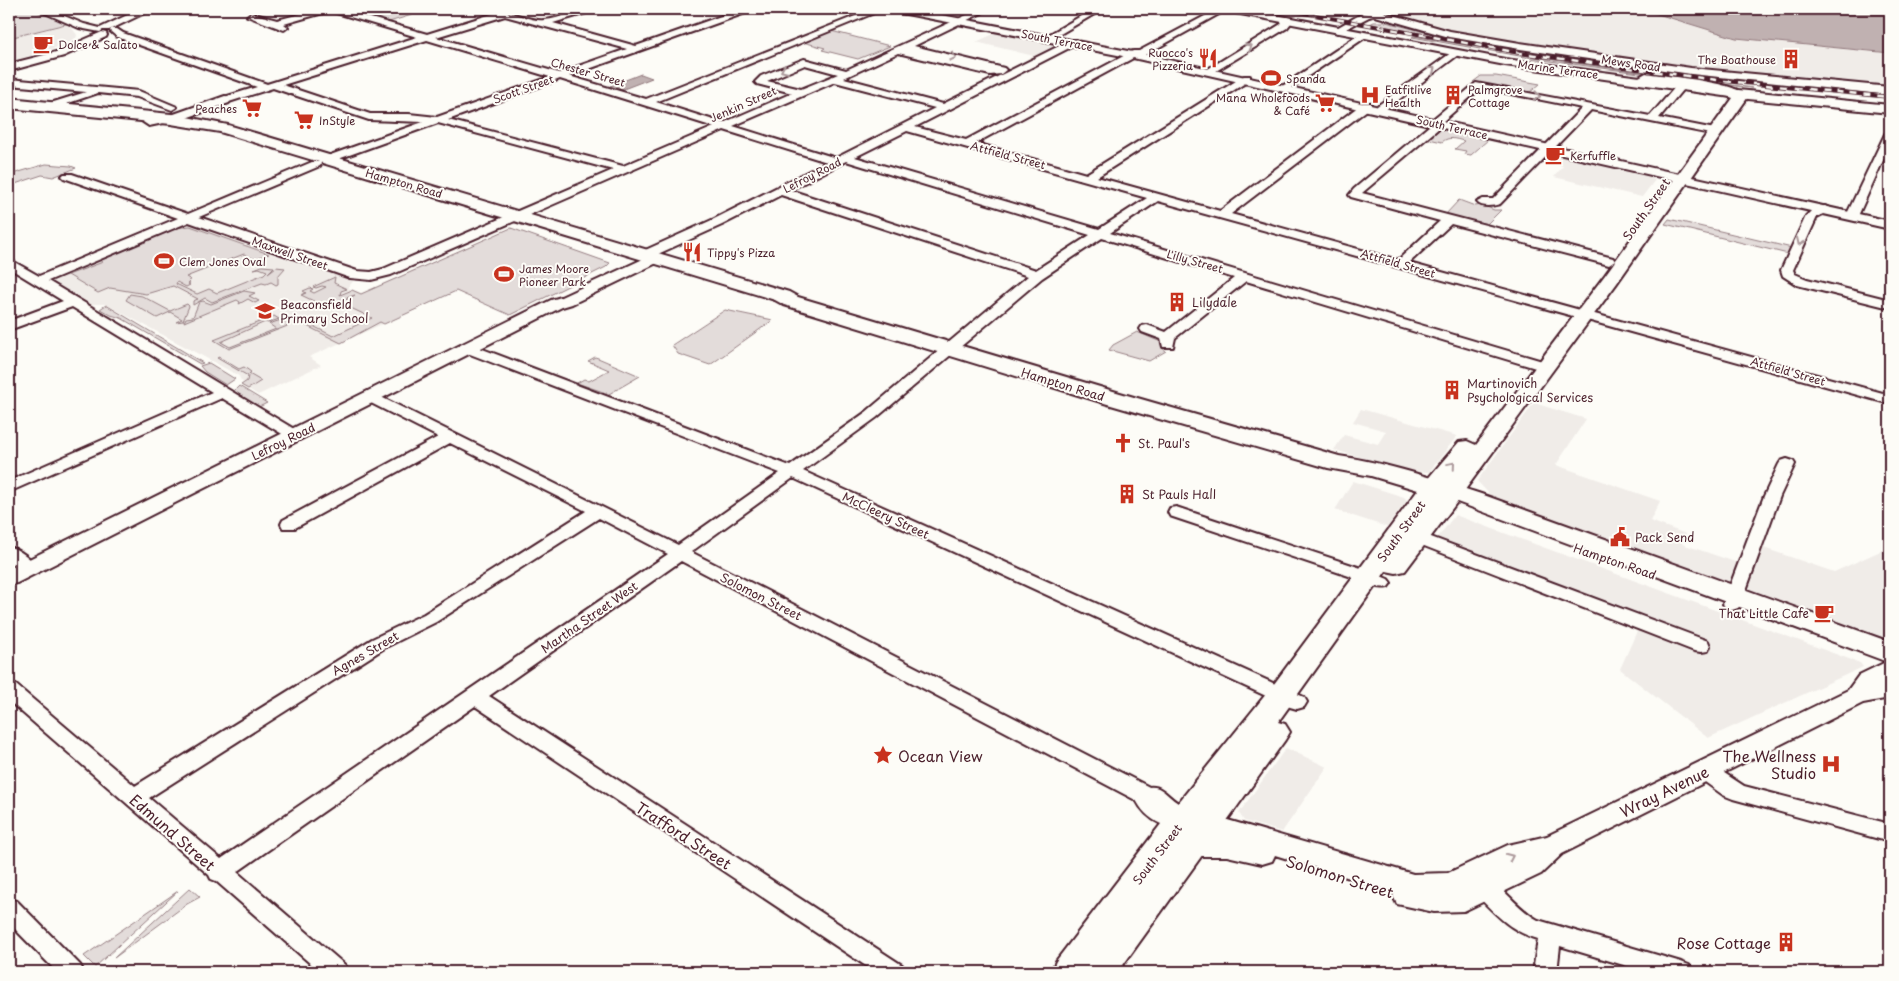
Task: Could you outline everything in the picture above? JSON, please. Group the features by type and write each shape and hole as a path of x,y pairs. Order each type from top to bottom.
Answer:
{"main road":[{"path":"1646,77 1716,88 1733,101"},
{"path":"1717,92 1733,101 1758,94"},
{"name":"South Street","path":"1184,814 1204,811 1240,763 1261,749 1290,699 1439,495 1488,421 1537,365 1577,313 1733,101"},
{"name":"Hampton Road","path":"9,104 165,119 321,162 644,259 767,300 791,302 1337,464 1352,473 1439,495 1556,541 1592,551 1890,653"},
{"name":"Hampton Road","path":"9,109 165,119 197,117 222,128 321,162"},
{"name":"South Street","path":"1577,313 1609,261 1677,176"},
{"name":"Hampton Road","path":"1733,600 1890,667"},
{"name":"South Street","path":"1081,968 1184,814 1290,699"}],"street":[{"path":"40,9 102,31 369,117 410,117 437,120 622,169"},
{"path":"9,67 60,54 148,9"},
{"path":"102,31 155,9"},
{"path":"251,16 280,25 330,9"},
{"name":"Chester Street","path":"330,9 842,160"},
{"path":"489,9 636,50"},
{"path":"542,24 590,9"},
{"name":"Scott Street","path":"38,281 321,162 748,9"},
{"path":"647,102 880,9"},
{"name":"South Terrace","path":"896,9 962,20"},
{"name":"South Terrace","path":"907,9 1136,54 1852,215"},
{"name":"Jenkin Street","path":"511,219 622,169 847,73 986,9"},
{"path":"1048,38 1099,9"},
{"path":"967,144 1224,9"},
{"name":"Marine Terrace","path":"1230,9 1490,54 1758,94 1886,107"},
{"name":"Marine Terrace","path":"1255,9 1363,35 1455,53 1717,92"},
{"path":"1340,28 1376,12 1391,9"},
{"name":"Mews Road","path":"1376,12 1449,34 1520,46 1691,71 1890,91"},
{"path":"11,80 38,85 139,94 165,119 504,13"},
{"path":"1210,71 1284,26 1286,20"},
{"path":"1285,88 1363,35"},
{"name":"Lefroy Road","path":"9,578 557,303 566,301 644,259 715,228 718,222 1073,42"},
{"path":"901,48 1001,70 990,72 901,48"},
{"path":"1381,108 1455,53"},
{"path":"804,62 806,57 813,54"},
{"path":"800,92 760,82 764,78 804,62 847,73"},
{"path":"833,78 943,107"},
{"path":"55,79 67,84 69,88"},
{"path":"1089,177 1246,79"},
{"path":"9,94 38,85"},
{"path":"1609,261 1355,195 1358,190 1477,86 1490,86 1711,131"},
{"path":"1654,118 1680,87"},
{"path":"48,107 100,91"},
{"path":"197,117 225,100"},
{"path":"1223,214 1366,106"},
{"name":"South Terrace","path":"1366,106 1437,122"},
{"path":"1484,202 1496,202 1589,106"},
{"path":"1886,107 1890,114"},
{"name":"Attfield Street","path":"905,127 1890,400"},
{"path":"1852,215 1890,134"},
{"name":"Lilly Street","path":"842,160 1244,276 1537,365"},
{"name":"Maxwell Street","path":"68,176 355,275 365,276 387,272 511,219"},
{"name":"South Terrace","path":"1677,176 1890,223"},
{"path":"781,191 1037,275"},
{"name":"Martha Street West","path":"219,872 475,697 872,415 1037,275 1158,196"},
{"path":"1825,210 1816,212 1812,216 1787,270 1789,276 1794,280 1890,304"},
{"path":"1401,264 1448,220"},
{"path":"9,264 294,436"},
{"path":"1147,329 1168,340 1244,276"},
{"path":"9,326 73,302"},
{"name":"McCleery Street","path":"468,348 792,472 1290,699"},
{"path":"9,487 223,392"},
{"name":"Solomon Street","path":"370,397 598,511 1184,814 1227,845 1253,850 1422,899 1464,900 1478,882"},
{"path":"289,524 449,437"},
{"path":"1733,600 1772,496 1787,464"},
{"name":"Agnes Street","path":"134,797 379,643 430,618 598,511"},
{"path":"1176,512 1376,580"},
{"path":"1410,533 1701,646"},
{"path":"9,552 29,568"},
{"name":"Wray Avenue","path":"1857,696 1866,681 1890,667"},
{"name":"Edmund Street","path":"9,690 337,972"},
{"name":"Wray Avenue","path":"1478,882 1530,866 1552,846 1857,696 1890,690"},
{"name":"Trafford Street","path":"475,697 894,972"},
{"path":"1705,771 1730,789 1740,793 1890,833"},
{"path":"1478,882 1518,922 1550,934 1681,972"},
{"path":"9,908 72,972"},
{"path":"1545,972 1550,934"}],"shaded area":[{"path":"9,9 30,9 70,23 9,38"},
{"path":"344,9 452,9 439,13 428,10 389,22"},
{"path":"1384,9 1639,9 1730,36 1890,54 1890,92 1745,79 1448,36 1371,12"},
{"path":"1641,9 1890,9 1890,53 1736,38"},
{"path":"1386,22 1460,41 1370,24"},
{"path":"66,25 72,28 77,35 76,38 51,50 9,62 9,38"},
{"path":"831,31 890,46 858,59 822,50 825,48 803,42"},
{"path":"998,32 1058,44 1034,56 976,42"},
{"path":"1412,37 1541,58 1752,88 1542,60"},
{"path":"641,74 652,78 621,90 610,86"},
{"path":"1481,76 1496,76 1540,84 1529,93 1473,82"},
{"path":"1441,128 1489,139 1471,155 1464,154 1466,151 1455,149 1464,141 1450,139 1442,142 1429,139"},
{"path":"1553,153 1647,174 1655,180 1642,197 1554,177 1563,166 1545,161"},
{"path":"46,164 76,168 53,177 42,175 9,186 9,175"},
{"path":"1459,200 1475,206 1482,205 1494,210 1501,210 1486,225 1445,215"},
{"path":"1669,219 1792,248 1788,254 1665,224"},
{"name":"Beaconsfield Primary School","path":"180,226 198,226 213,234 335,275 351,278 353,281 348,288 361,293 511,228 610,263 606,267 510,315 456,291 309,357 321,365 258,395 241,381 239,376 105,304 91,304 49,280"},
{"name":"Clem Jones Oval","path":"190,226 269,254 254,259 244,254 186,277 191,280 188,281 190,285 186,287 177,282 176,284 197,294 209,289 217,293 264,274 267,271 259,268 254,269 262,266 274,267 268,273 276,267 285,268 278,276 278,284 276,285 271,282 262,283 212,302 205,298 193,305 193,301 198,299 173,286 146,294 110,288 98,293 68,275 103,262 99,260 176,228"},
{"name":"James Moore Pioneer Park","path":"511,228 610,263 606,267 510,315 456,291 384,324 380,322 341,343 301,323 305,322 333,336 372,318 340,303 355,295 324,306 301,295 306,293 303,291 310,288 313,289 310,291 314,293 326,287 313,287 335,277 334,283 347,289 341,291 340,295 352,290 361,294"},
{"path":"244,291 255,293 249,296 259,301 255,303 248,299 239,304 240,302 237,300 184,322 186,318 193,317 199,302 203,301 211,304"},
{"path":"130,294 142,296 170,311 187,304 189,306 183,321 176,322 182,319 170,312 157,318 126,300"},
{"path":"106,305 203,363 200,364 121,318 100,309"},
{"path":"725,310 773,320 710,365 678,354 672,345"},
{"path":"274,316 279,319 268,323 265,322 221,342 230,347 276,329 269,324 281,320 290,325 229,349 214,340"},
{"path":"1137,332 1161,342 1162,348 1166,351 1149,361 1109,350 1113,345"},
{"path":"219,357 239,369 244,367 251,372 249,374 261,381 248,389 241,385 247,381 248,376 217,358"},
{"path":"595,357 640,376 609,394 577,383 584,379 589,381 609,370 588,361"},
{"path":"209,363 235,379 226,385 205,372 200,366"},
{"path":"239,386 267,403 259,407 233,392"},
{"path":"1534,403 1586,419 1556,465 1660,501 1650,521 1686,534 1682,544 1747,566 1755,545 1834,572 1885,549 1890,552 1890,643 1629,546 1494,499 1477,481"},
{"path":"1361,409 1457,436 1429,472 1409,471 1334,450 1344,435 1378,444 1386,431 1353,422"},
{"path":"1353,481 1404,497 1407,500 1387,527 1335,510"},
{"path":"1455,515 1860,663 1863,667 1708,738 1620,669 1642,620 1436,540"},
{"path":"1286,748 1327,767 1282,832 1244,821 1239,813"},
{"path":"190,888 200,897 187,904 114,958"},
{"path":"178,891 95,967 84,956"}],"railway":[{"path":"1282,9 1520,53 1724,81 1890,97"}],"place":[{"name":"Dolce & Salato","path":"43,44"},
{"name":"Ruocco's Pizzeria","path":"1208,58"},
{"name":"The Boathouse","path":"1791,59"},
{"name":"Spanda","path":"1271,78"},
{"name":"Eatfitlive Health","path":"1370,95"},
{"name":"Palmgrove Cottage","path":"1453,95"},
{"name":"Mana Wholefoods & Café","path":"1325,103"},
{"name":"Peaches","path":"252,108"},
{"name":"InStyle","path":"304,120"},
{"name":"Kerfuffle","path":"1555,155"},
{"name":"Tippy's Pizza","path":"692,252"},
{"name":"Clem Jones Oval","path":"164,261"},
{"name":"James Moore Pioneer Park","path":"504,274"},
{"name":"Lilydale","path":"1177,302"},
{"name":"Beaconsfield Primary School","path":"265,311"},
{"name":"Martinovich Psychological Services","path":"1452,390"},
{"name":"St. Paul's","path":"1123,443"},
{"name":"St Pauls Hall","path":"1127,494"},
{"name":"Pack Send","path":"1620,537"},
{"name":"That Little Cafe","path":"1824,613"},
{"name":"Ocean View","path":"883,755"},
{"name":"The Wellness Studio","path":"1831,764"},
{"name":"Rose Cottage","path":"1786,942"}]}
